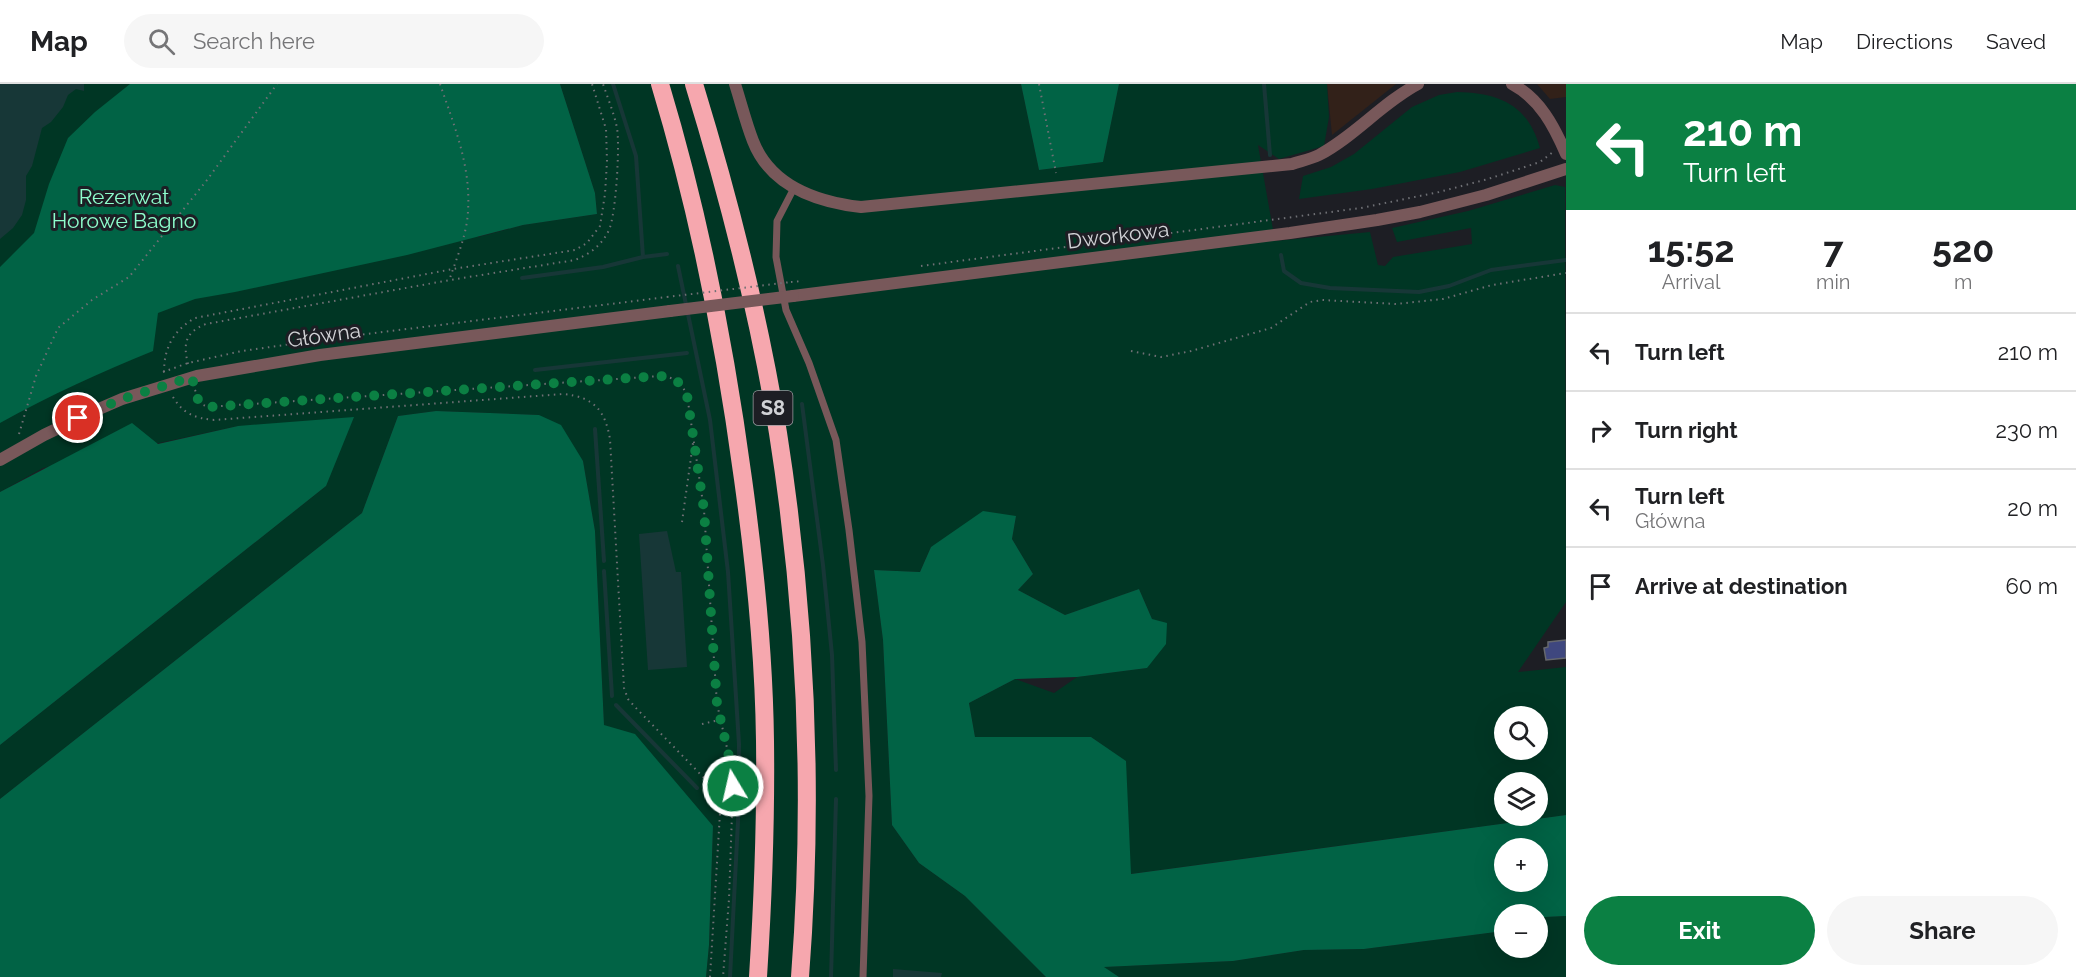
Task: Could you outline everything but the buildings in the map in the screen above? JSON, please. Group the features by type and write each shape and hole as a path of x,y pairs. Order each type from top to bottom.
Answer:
{"highway":[{"name":"S8","path":"660,84 680,152 724,352 756,579 765,750 763,897 758,977"},
{"name":"S8","path":"694,84 733,222 764,357 778,434 795,576 806,740 806,830 800,977"}],"street":[{"path":"735,84 754,143 770,168 794,188 816,199 861,207 1293,164 1318,155 1355,132 1407,90 1418,84"},
{"path":"1512,84 1527,94 1550,120 1565,151"},
{"name":"Dworkowa","path":"670,311 792,288 1290,233 1377,220 1420,212 1486,195 1566,169"},
{"name":"Główna","path":"0,460 44,435 122,399 192,377 320,355 670,311"}],"lane":[{"path":"794,188 777,221 776,257 786,310 809,363 836,440 862,642 869,796 863,977"}],"path":[{"path":"18,434 36,376 58,328 92,300 129,277 207,180 278,84"},
{"path":"440,84 461,144 468,179 468,212 450,280"},
{"path":"592,84 606,129 607,143 603,212 600,226 587,243 575,250 453,269 195,318 183,325 170,341 164,357 164,371 173,398 181,409 195,417 214,420 563,394 584,398 596,406 607,423 610,439 624,687 628,699 707,781 714,789 718,800 720,813 710,977"},
{"path":"603,84 615,120 618,141 613,215 609,228 598,246 587,255 575,260 450,280 197,327 190,333 185,348 197,398 201,404 208,407 667,376 679,382 687,395 704,510 719,720 732,770 729,899 723,977"},
{"path":"1039,84 1056,173"},
{"path":"1547,164 1465,189 1362,212 914,269 1361,208 1439,192 1540,162 1549,154 1565,151"},
{"path":"1131,351 1161,357 1191,351 1271,328 1310,302 1322,300 1396,304 1420,302 1443,299 1492,285 1566,273"},
{"path":"792,288 813,279"},
{"path":"667,297 792,288 802,284"},
{"path":"682,522 693,440"},
{"path":"702,724 719,720"}],"shaded area":[{"path":"0,84 84,84 84,91 76,89 68,95 63,107 51,122 42,128 32,166 26,176 26,200 22,215 13,228 0,239"},
{"path":"1327,84 1396,84 1332,135"},
{"path":"1537,84 1566,84 1566,97 1550,99"},
{"path":"667,531 676,572 681,572 687,667 648,670 639,534"},
{"path":"893,969 942,973 941,977 893,977"}],"green space":[{"path":"0,84 430,84 478,237 523,225 597,214 595,193 560,84 1021,84 1039,170 1103,162 1119,84 1327,84 1329,117 1324,146 1279,159 1258,145 1275,241 1370,232 1378,265 1385,266 1393,257 1472,244 1471,228 1397,242 1392,228 1468,211 1555,185 1565,187 1566,602 1518,672 1566,667 1566,815 1548,817 1548,772 1494,772 1494,825 1130,874 1125,761 1091,737 975,737 969,703 1015,679 1054,693 1077,677 1147,668 1152,619 1139,589 1065,615 1018,590 1033,574 1012,539 1016,516 931,547 920,572 874,570 883,640 892,825 919,863 965,896 1046,977 706,977 713,826 604,725 595,531 583,461 539,415 436,411 398,416 362,513 0,799 0,745 326,486 238,426 43,468 0,492"},
{"name":"Rezerwat Horowe Bagno","path":"130,84 560,84 595,193 597,214 523,225 407,255 195,299 158,313 153,351 76,384 0,423 0,267 34,233 49,184 68,138 95,112"},
{"path":"1021,84 1119,84 1103,162 1039,170"},
{"path":"1457,92 1486,95 1510,104 1528,121 1540,148 1460,172 1372,189 1299,199 1303,176 1331,167 1354,154 1412,107 1439,95"},
{"path":"436,411 539,415 561,425 583,461 595,531 604,725 635,734 713,826 706,977 0,977 0,799 362,513 398,416"},
{"path":"354,417 326,486 0,745 0,492 132,423 158,444 238,426"},
{"path":"983,511 1016,516 1012,539 1033,574 1018,590 1065,615 1139,589 1152,619 1167,623 1166,644 1147,668 1077,677 1015,679 969,703 975,737 1091,737 1126,761 1131,874 1494,825 1548,826 1548,817 1566,815 1566,916 1548,917 1548,904 1494,904 1494,932 1364,949 1304,950 1233,961 1104,967 1119,977 1046,977 965,896 919,863 892,825 883,640 874,570 920,572 931,547"},
{"path":"1566,916 1566,977 1119,977 1103,967 1233,961 1304,950 1364,949 1494,932 1494,958 1548,958 1548,917"}],"waterway":[{"path":"613,84 636,156 643,257 667,254"},
{"path":"1264,84 1270,155"},
{"path":"1281,255 1284,271 1301,283 1330,288 1419,292 1449,286 1491,270 1566,260"},
{"path":"522,278 603,267 643,257"},
{"path":"678,266 710,420 728,572 739,744 738,821 730,977"},
{"path":"535,370 687,353"},
{"path":"802,404 832,655 836,770"},
{"path":"595,429 604,561"},
{"path":"604,571 612,696"},
{"path":"616,705 697,788"},
{"path":"831,977 836,799"}],"route":[{"path":"78,418 122,399 192,377 197,398 201,404 208,407 660,376 673,378 684,388 687,395 704,510 717,704 732,770 733,786"}]}
